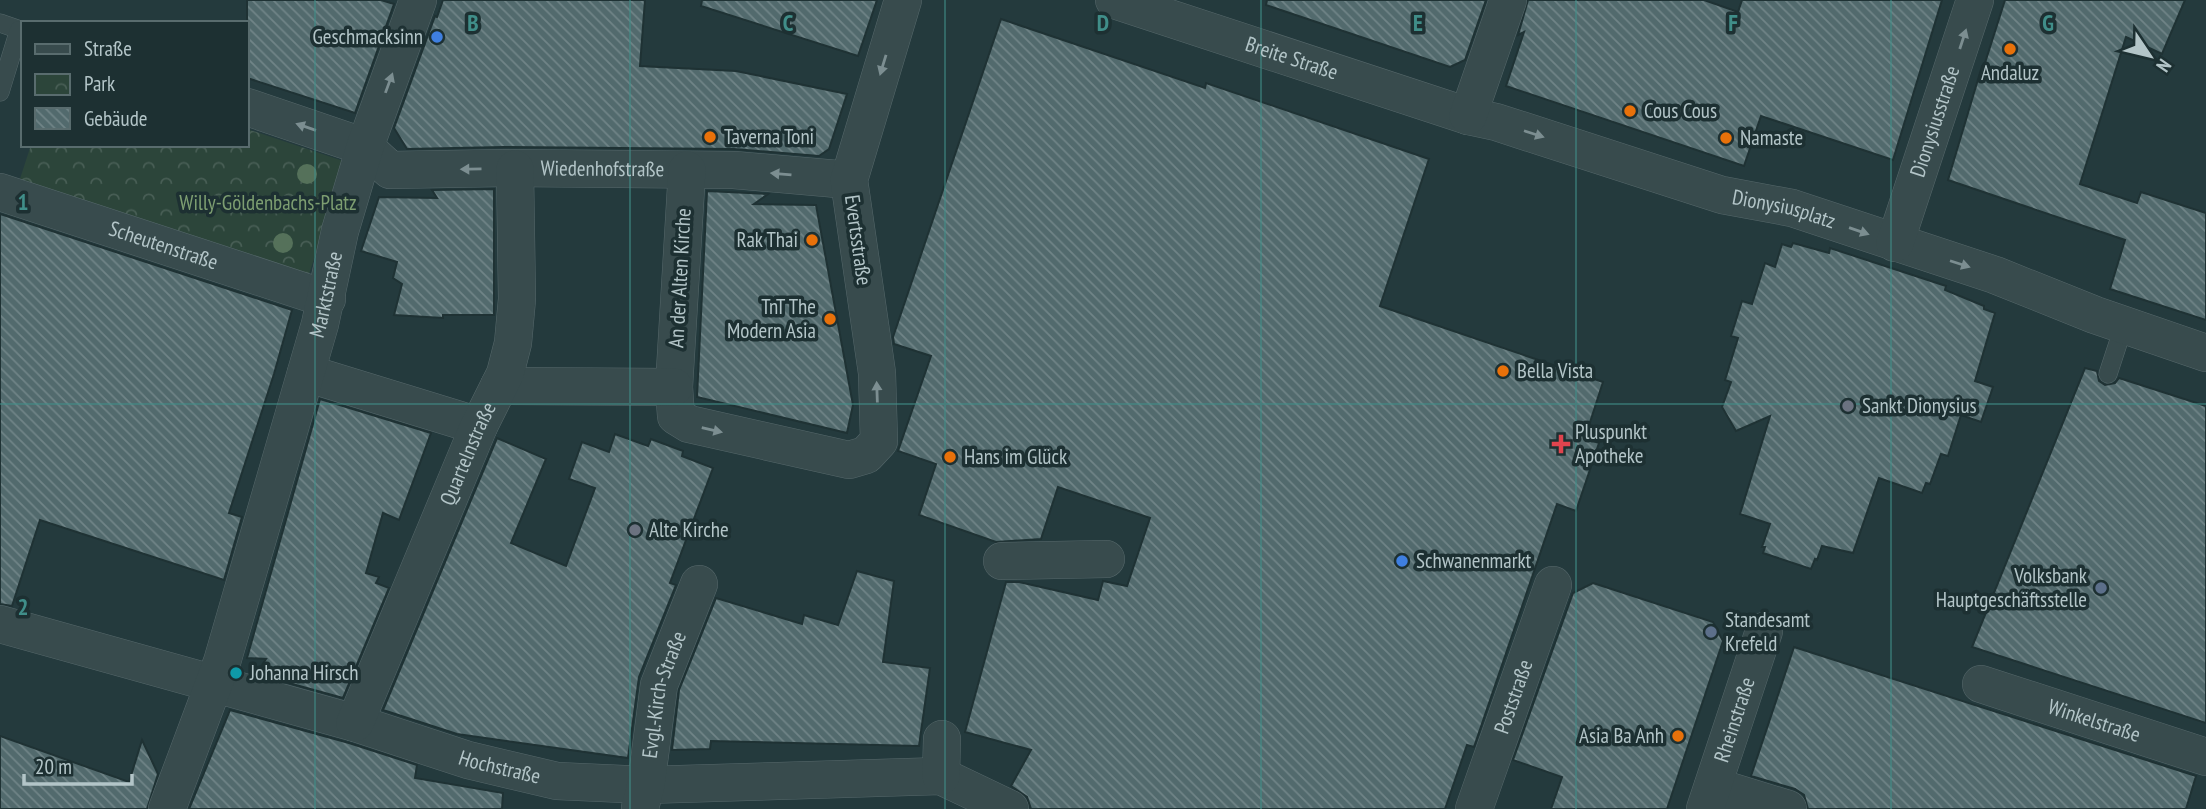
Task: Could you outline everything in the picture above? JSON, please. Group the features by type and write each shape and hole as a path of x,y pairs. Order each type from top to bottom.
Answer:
{"street":[{"name":"Marktstraße","path":"169,804 214,685 243,592 327,299 340,231 365,147 418,0"},
{"name":"Evertsstraße","path":"872,468 879,441 877,373 849,180 903,0"},
{"name":"Breite Straße","path":"1114,0 1468,116"},
{"path":"1468,116 1508,0"},
{"name":"Dionysiusstraße","path":"1895,243 1975,0"},
{"path":"248,107 365,147"},
{"name":"Dionysiusplatz","path":"1468,116 1496,122 1722,195 1792,208 1995,275 2110,320 2206,353"},
{"name":"Wiedenhofstraße","path":"365,147 390,170 734,170 849,180"},
{"name":"Quartelnstraße","path":"355,723 479,426 505,374 513,343 517,299 515,169"},
{"name":"An der Alten Kirche","path":"687,170 674,387 676,416 689,424 849,460 872,468"},
{"name":"Scheutenstraße","path":"0,192 327,299"},
{"path":"306,373 479,426"},
{"path":"499,386 674,387"},
{"path":"1002,561 1106,559"},
{"name":"Evgl.-Kirch-Straße","path":"643,797 659,685 699,584"},
{"name":"Poststraße","path":"1474,809 1552,585"},
{"name":"Hochstraße","path":"0,624 355,723 468,760 643,797 941,776 1010,809"},
{"name":"Rheinstraße","path":"1709,797 1764,631"},
{"name":"Winkelstraße","path":"1981,684 2206,757"},
{"path":"941,776 942,738"},
{"path":"1709,797 1788,809"}],"lane":[{"path":"0,23 21,30 0,92"},
{"path":"2108,374 2110,320"}],"green space":[{"name":"Willy-Göldenbachs-Platz","path":"248,129 346,162 307,280 18,185 30,147 248,147"}],"building":[{"path":"247,0 381,0 394,4 355,113 248,78"},
{"path":"443,0 645,0 640,66 736,71 847,94 829,149 819,156 734,149 407,149 394,128"},
{"path":"702,0 877,0 858,56 701,6"},
{"path":"1267,0 1486,0 1465,60 1450,67 1266,5"},
{"path":"1528,0 1704,0 1738,12 1742,0 1942,0 1893,160 1761,116 1744,166 1506,86 1524,32 1518,35"},
{"path":"2005,0 2185,0 2162,54 2126,37 2080,184 2137,203 2141,192 2206,213 2206,320 2110,289 2125,240 1948,180"},
{"path":"1001,19 1205,88 1206,83 1429,159 1380,306 1603,382 1585,438 1599,443 1576,511 1557,504 1474,747 1467,745 1445,809 1031,809 1027,797 1011,786 1031,750 965,732 1006,582 1019,582 1098,600 1103,581 1127,586 1150,518 1058,487 1041,539 996,542 919,515 936,464 898,451 931,356 894,344 893,337"},
{"path":"494,189 494,315 443,315 443,318 394,315 402,284 393,278 397,262 361,251 379,197 437,198 432,190"},
{"path":"707,191 768,194 754,204 816,205 853,405 847,433 697,397"},
{"path":"0,214 292,310 229,513 242,517 224,580 40,520 12,606 0,604"},
{"name":"Sankt Dionysius","path":"1793,243 1829,253 1830,248 1946,286 1945,290 1995,313 1975,381 1993,387 1981,422 1961,415 1948,456 1941,454 1930,484 1926,483 1922,493 1879,478 1853,553 1822,546 1811,569 1763,553 1765,547 1762,547 1770,524 1740,514 1770,416 1736,431 1722,407 1731,382 1725,380 1738,338 1731,336 1742,301 1752,304 1765,263 1775,267 1782,244 1791,247"},
{"name":"Volksbank Hauptgeschäftsstelle","path":"2085,368 2097,371 2099,381 2105,385 2115,383 2119,378 2206,406 2206,723 1972,647"},
{"path":"320,399 431,433 399,520 383,513 366,573 379,577 376,583 389,588 343,698 256,674 266,659 247,658"},
{"path":"615,434 648,446 651,439 683,451 682,456 713,468 670,583 676,585 639,677 628,758 457,734 383,710 497,438 546,459 511,543 566,566 595,488 569,479 582,442 609,452"},
{"path":"857,571 894,581 883,662 930,668 919,746 711,741 710,749 672,750 679,690 716,598 802,624 804,615 838,625"},
{"path":"1593,583 1713,622 1723,641 1667,809 1551,809 1562,777 1513,760 1573,593"},
{"path":"1794,647 2196,776 2186,809 1808,809 1804,795 1795,789 1751,776"},
{"path":"230,710 417,765 415,778 503,793 502,809 189,809"},
{"path":"0,736 129,782 142,740 158,774 147,809 0,809"}],"place":[{"name":"Geschmacksinn","path":"437,37"},
{"name":"Andaluz","path":"2010,49"},
{"name":"Cous Cous","path":"1630,111"},
{"name":"Taverna Toni","path":"710,137"},
{"name":"Namaste","path":"1726,138"},
{"name":"Rak Thai","path":"812,240"},
{"name":"TnT The Modern Asia","path":"830,319"},
{"name":"Bella Vista","path":"1503,371"},
{"name":"Sankt Dionysius","path":"1848,406"},
{"name":"Pluspunkt Apotheke","path":"1561,444"},
{"name":"Hans im Glück","path":"950,457"},
{"name":"Alte Kirche","path":"635,530"},
{"name":"Schwanenmarkt","path":"1402,561"},
{"name":"Volksbank Hauptgeschäftsstelle","path":"2101,588"},
{"name":"Standesamt Krefeld","path":"1711,632"},
{"name":"Johanna Hirsch","path":"236,673"},
{"name":"Asia Ba Anh","path":"1678,736"}]}
